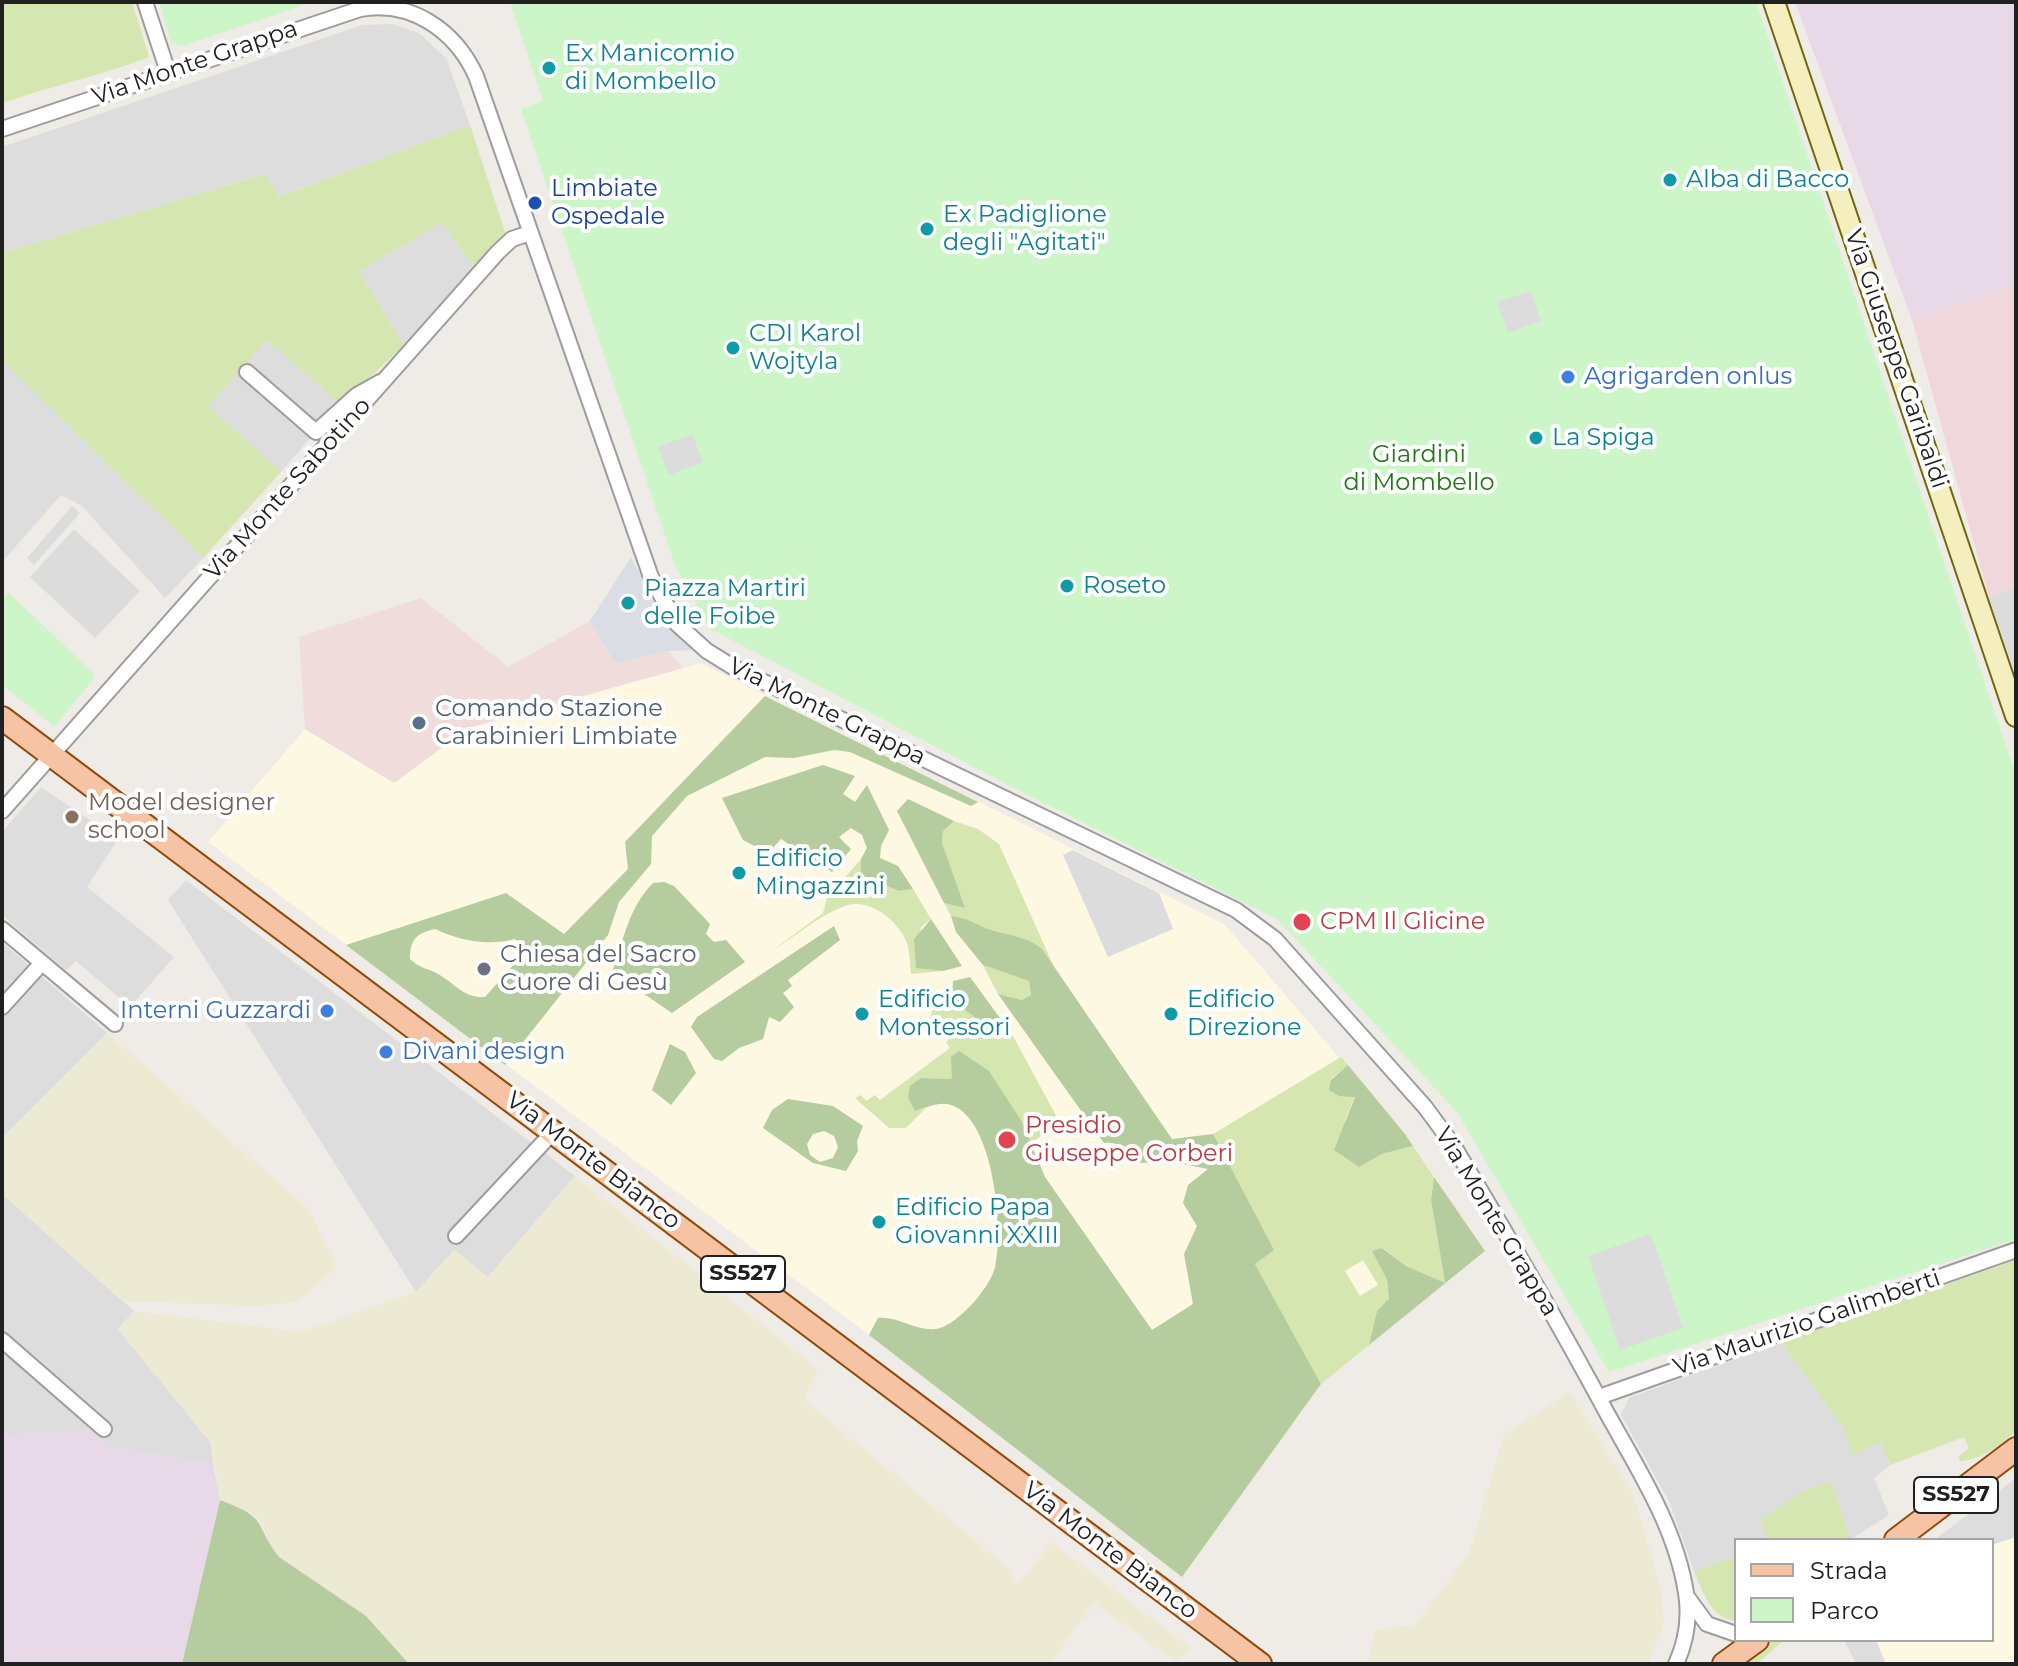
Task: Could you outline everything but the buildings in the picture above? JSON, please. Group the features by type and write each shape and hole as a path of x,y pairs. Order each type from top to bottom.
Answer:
{"main road":[{"name":"Via Monte Bianco","path":"2,718 1260,1664"},
{"name":"SS527","path":"1899,1538 2014,1454"},
{"path":"1724,1664 1754,1642"}],"street":[{"path":"145,2 168,72"},
{"name":"Via Giuseppe Garibaldi","path":"1774,2 2016,716"},
{"name":"Via Monte Grappa","path":"2,129 354,10 383,7 417,15 446,33 469,60 637,543 677,624 707,651 733,667 1053,820 1257,923 1425,1107 1453,1145 1599,1397 1661,1516 1686,1594 1707,1624 1734,1633"},
{"name":"Via Monte Sabotino","path":"2,811 506,244 530,233"},
{"path":"247,372 316,432 357,395 391,376"},
{"path":"2,929 115,1024"},
{"path":"2,1007 42,963"},
{"path":"456,1236 554,1131"},
{"name":"Via Maurizio Galimberti","path":"1599,1397 2016,1250"},
{"path":"2,1340 104,1429"},
{"name":"Via Monte Grappa","path":"1676,1664 1685,1639 1686,1594"}],"shaded area":[{"path":"1795,2 2016,2 2016,285 1912,320"},
{"path":"393,24 419,33 446,58 470,125 278,197 264,174 2,253 2,147 362,25"},
{"path":"442,223 477,270 404,346 359,271"},
{"path":"2016,285 2016,676 1989,597 1912,320"},
{"path":"1531,291 1541,321 1508,333 1497,302"},
{"path":"267,340 340,404 281,472 208,406"},
{"path":"2,360 203,558 165,598 81,505 61,495 2,562"},
{"path":"692,434 703,462 669,475 658,447"},
{"path":"72,506 80,513 34,565 27,558"},
{"path":"74,529 140,591 95,638 30,577"},
{"name":"Piazza Martiri delle Foibe","path":"631,557 660,611 693,650 668,651 615,663 590,621"},
{"path":"2016,587 2016,676 1989,597"},
{"path":"421,598 508,667 590,621 615,663 668,651 683,668 469,728 394,783 305,729 299,637"},
{"name":"Presidio Giuseppe Corberi","path":"701,663 1225,925 1405,1134 1485,1251 1321,1384 1182,1577 924,1376 208,842 305,729 394,783 469,728"},
{"path":"41,787 118,839 87,887 174,957 130,1007 76,961 66,970 2,915 2,832"},
{"path":"1073,850 1159,893 1173,929 1108,957 1063,855"},
{"path":"186,880 575,1176 488,1277 454,1250 416,1292 168,900"},
{"path":"2,942 107,1033 2,1138"},
{"path":"107,1033 309,1209 336,1268 306,1295 296,1302 259,1306 122,1301 2,1194 2,1138"},
{"path":"575,1176 818,1369 804,1400 1006,1566 1018,1586 1051,1542 1191,1648 1176,1662 1094,1603 1049,1664 409,1664 366,1616 279,1557 270,1545 263,1524 251,1512 220,1500 211,1443 118,1329 134,1311 301,1332 416,1292 454,1250 488,1277"},
{"path":"2,1194 134,1311 118,1329 211,1443 213,1464 112,1448 92,1430 2,1436"},
{"path":"1651,1234 1683,1328 1620,1350 1588,1256"},
{"path":"1781,1342 1844,1429 1852,1455 1881,1442 1890,1465 1874,1478 1889,1515 1849,1538 1831,1482 1761,1520 1766,1538 1734,1538 1734,1558 1694,1571 1669,1501 1621,1415 1629,1398"},
{"path":"1570,1392 1633,1494 1660,1586 1664,1624 1648,1664 1368,1664 1374,1631 1415,1625 1470,1551 1504,1434"},
{"path":"92,1430 112,1448 213,1464 220,1500 182,1664 2,1664 2,1436"},
{"path":"2016,1478 2016,1537 1994,1544 1994,1538 1937,1538"},
{"path":"2016,1537 2016,1664 1886,1664 1877,1642 1994,1642 1994,1544"},
{"path":"1845,1642 1877,1642 1886,1664 1856,1664"}],"green space":[{"path":"2,2 132,2 149,57 2,103"},
{"path":"159,2 313,2 183,46 171,43"},
{"name":"Giardini di Mombello","path":"510,2 1756,2 2016,776 2016,1239 1609,1372 1457,1112 1277,919 1031,797 709,628 675,565 521,109 543,101"},
{"path":"470,125 507,238 477,270 442,223 359,271 404,346 340,404 267,340 208,406 281,472 203,558 2,360 2,253 265,174 279,197"},
{"path":"8,592 92,672 94,679 54,726 2,685 2,599"},
{"path":"765,696 978,802 971,806 850,752 834,750 794,758 765,757 687,796 652,836 651,864 619,902 608,935 505,1065 346,945 506,893 564,934 628,869 625,842","holes":["435,929 484,942 515,939 526,951 485,997 477,997 410,959 411,947 419,935"]},
{"path":"823,765 855,776 843,794 855,802 867,785 889,830 881,846 880,858 898,866 913,889 899,891 861,875 861,859 867,848 862,835 851,828 839,837 851,849 832,872 781,839 768,853 743,840 722,798"},
{"path":"908,799 954,821 943,831 942,843 965,908 944,903 897,811"},
{"path":"954,821 978,829 999,844 1054,967 1040,950 1028,942 951,916 944,903 964,907 942,843 943,831"},
{"path":"861,859 861,875 899,891 913,889 931,919 921,927 916,967 943,971 911,974 907,943 898,927 884,914 866,905 848,905 829,913 773,950 823,913 827,898"},
{"path":"664,882 674,886 710,924 706,934 714,942 726,940 745,962 672,1013 612,972 638,903 653,883"},
{"path":"951,916 1025,939 1042,949 1172,1139 1213,1134 1274,1250 1255,1264 1321,1384 1182,1577 869,1335 878,1318 894,1319 927,1329 951,1323 974,1302 995,1268 996,1204 986,1153 977,1131 966,1114 951,1105 937,1104 915,1111 908,1098 910,1086 921,1078 952,1079 951,1057 959,1051 989,1071 1022,1122 1045,1177 1152,1330 1193,1304 1184,1254 1197,1226 1183,1203 1188,1185 1208,1169 1174,1162 1138,1163 1119,1145 1104,1143 998,994 1022,1000 1031,995 1029,981 983,965 956,932"},
{"path":"931,919 962,966 943,971 916,968 914,939"},
{"path":"834,926 840,940 788,980 792,986 783,993 794,1007 780,1022 769,1017 763,1039 739,1048 722,1061 714,1059 691,1027 697,1017"},
{"path":"983,965 1029,981 1031,995 1022,1000 998,994"},
{"path":"970,977 1013,1036 977,1019 952,1000 953,981"},
{"path":"952,1000 977,1019 1013,1036 1060,1123 1031,1143 1022,1122 952,1079 921,1078 915,1111 926,1108 906,1128 889,1128 855,1098 861,1095 866,1101 875,1095 880,1100 950,1048 946,1042 955,1035 940,1015 928,1024 934,1006"},
{"path":"670,1044 685,1052 696,1073 671,1105 652,1090"},
{"path":"1341,1057 1348,1065 1331,1079 1355,1096 1345,1120 1359,1167 1382,1154 1413,1146 1434,1177 1431,1200 1445,1284 1406,1266 1383,1248 1372,1251 1387,1280 1389,1300 1377,1311 1369,1345 1321,1384 1255,1264 1213,1134","holes":["1363,1260 1378,1285 1360,1296 1345,1271"]},
{"path":"1348,1065 1413,1146 1382,1154 1359,1167 1334,1150 1355,1097 1339,1096 1329,1090 1331,1080"},
{"path":"788,1099 833,1106 863,1126 857,1141 858,1151 846,1171 813,1163 763,1128 772,1110","holes":["824,1131 834,1136 838,1147 833,1158 820,1162 810,1155 807,1144 813,1134"]},
{"path":"1434,1177 1485,1251 1369,1345 1377,1311 1389,1299 1387,1280 1372,1251 1382,1248 1406,1266 1445,1283 1431,1200"},
{"path":"2016,1260 2016,1431 1991,1451 1969,1460 1960,1461 1958,1457 1969,1448 1964,1437 1890,1465 1881,1442 1852,1455 1844,1429 1781,1342"},
{"path":"1831,1482 1849,1538 1766,1538 1761,1520 1803,1491"},
{"path":"220,1500 254,1517 279,1557 366,1616 409,1664 182,1664"},
{"path":"1734,1558 1734,1621 1714,1610 1694,1571"},
{"path":"1772,1642 1782,1642 1757,1664 1739,1664"}],"place":[{"name":"Ex Manicomio di Mombello","path":"549,68"},
{"name":"Alba di Bacco","path":"1670,180"},
{"name":"Limbiate Ospedale","path":"535,203"},
{"name":"Ex Padiglione degli \"Agitati\"","path":"927,229"},
{"name":"CDI Karol Wojtyla","path":"733,348"},
{"name":"Agrigarden onlus","path":"1568,377"},
{"name":"La Spiga","path":"1536,438"},
{"name":"Roseto","path":"1067,586"},
{"name":"Piazza Martiri delle Foibe","path":"628,603"},
{"name":"Comando Stazione Carabinieri Limbiate","path":"419,723"},
{"name":"Model designer school","path":"72,817"},
{"name":"Edificio Mingazzini","path":"739,873"},
{"name":"CPM Il Glicine","path":"1302,922"},
{"name":"Chiesa del Sacro Cuore di Gesù","path":"484,969"},
{"name":"Interni Guzzardi","path":"327,1011"},
{"name":"Edificio Montessori","path":"862,1014"},
{"name":"Edificio Direzione","path":"1171,1014"},
{"name":"Divani design","path":"386,1052"},
{"name":"Presidio Giuseppe Corberi","path":"1007,1140"},
{"name":"Edificio Papa Giovanni XXIII","path":"879,1222"}]}
